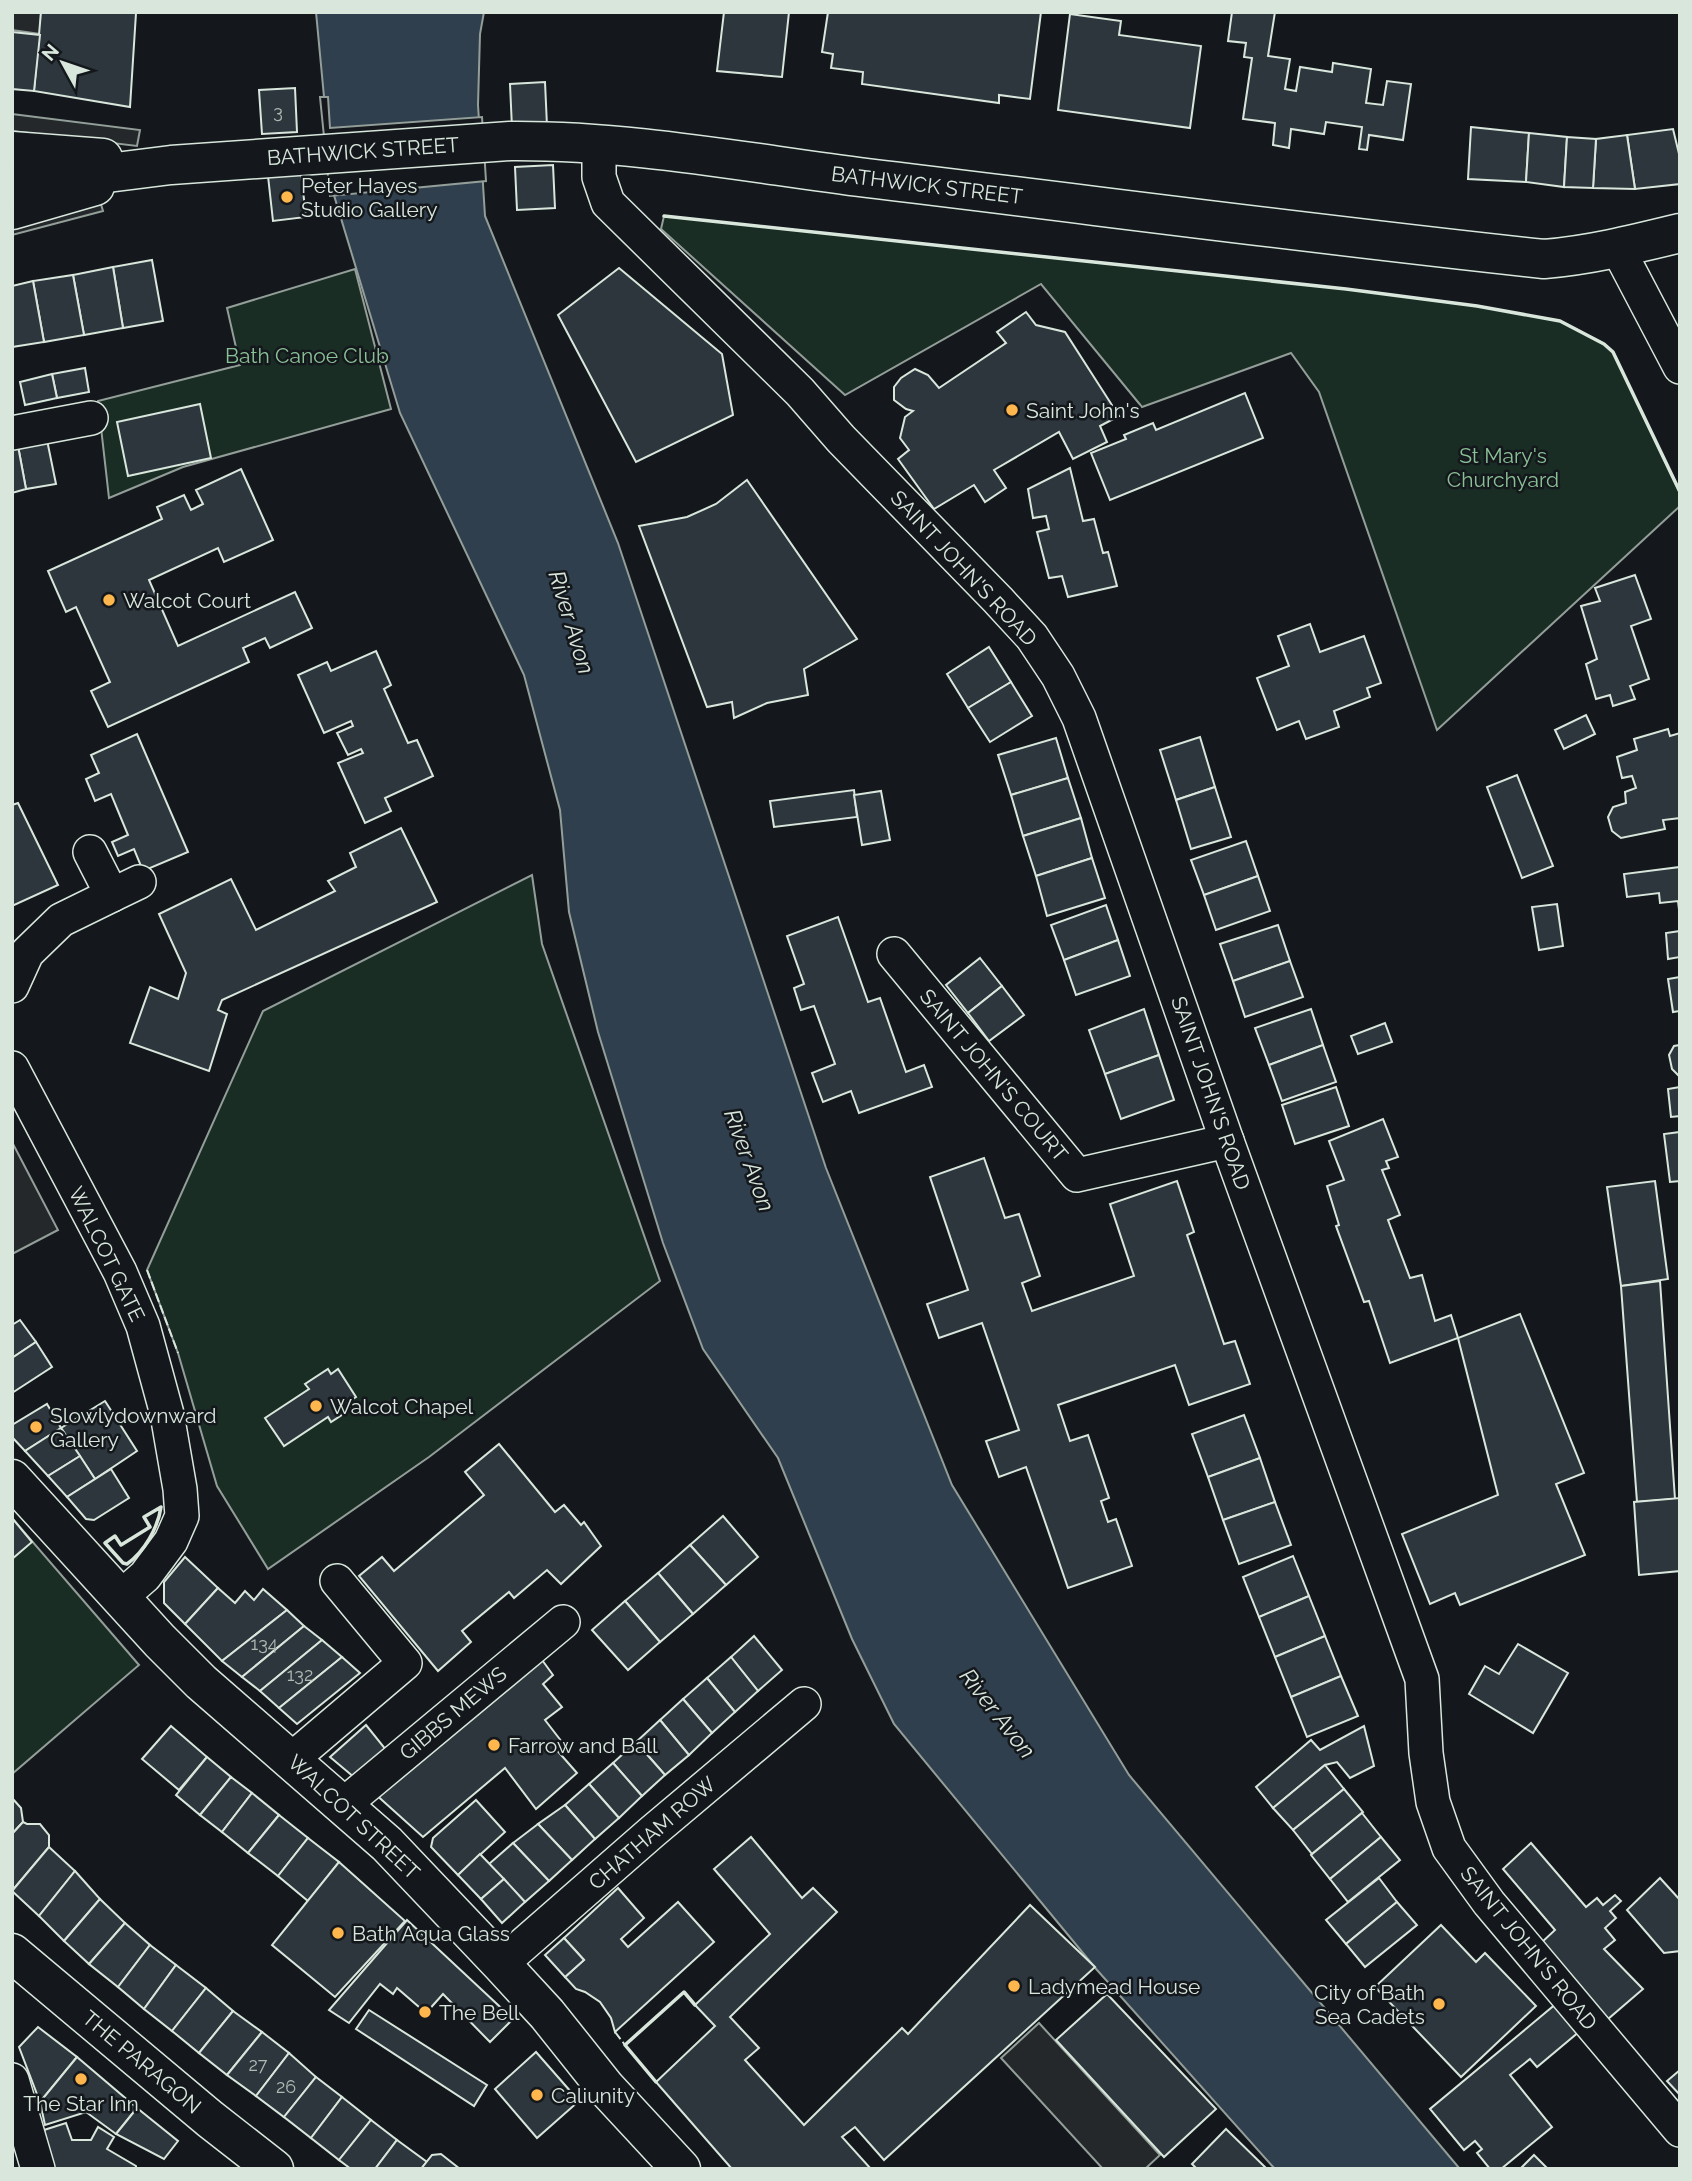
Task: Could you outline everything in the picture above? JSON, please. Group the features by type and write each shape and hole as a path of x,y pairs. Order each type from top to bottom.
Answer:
{"main road":[{"name":"BATHWICK STREET","path":"171,165 510,141 599,143 783,168 1544,259 1618,249 1680,233"},
{"path":"12,151 171,165"},
{"path":"12,185 171,165"},
{"path":"12,209 171,165"},
{"name":"WALCOT STREET","path":"12,1479 201,1682 387,1844 547,2014 606,2088 681,2169"},
{"name":"THE PARAGON","path":"12,1953 210,2119 274,2169"}],"street":[{"name":"SAINT JOHN'S ROAD","path":"599,143 599,177 608,203 800,392 841,439 965,565 1032,637 1058,676 1079,718 1227,1141 1422,1679 1426,1753 1433,1802 1449,1848 1489,1903 1680,2130"},
{"path":"1618,249 1680,367"},
{"path":"12,433 91,418"},
{"path":"12,986 27,953 61,920 125,888 90,852"},
{"name":"SAINT JOHN'S COURT","path":"894,954 1077,1175 1227,1141"},
{"name":"WALCOT GATE","path":"12,1068 120,1272 143,1326 167,1414 182,1516 171,1541 145,1577 121,1597"},
{"path":"292,1759 405,1663 337,1581"},
{"name":"GIBBS MEWS","path":"343,1805 563,1622"},
{"name":"CHATHAM ROW","path":"501,1964 804,1704"},
{"path":"12,2080 38,2169"}],"green space":[{"name":"St Mary's Churchyard","path":"664,216 1346,289 1477,306 1560,321 1604,344 1613,352 1680,493 1680,506 1437,730 1319,392 1291,353 1142,407 1041,284 845,395 661,229"},
{"name":"Bath Canoe Club","path":"355,269 391,409 183,467 109,498 98,401 240,365 227,308"},
{"path":"532,875 542,944 660,1281 429,1457 268,1569 217,1486 178,1353 147,1270 263,1011"},
{"path":"12,1518 139,1665 12,1774"}],"shaded area":[{"path":"12,12 41,12 40,34 12,30"},
{"path":"12,114 140,130 137,146 12,131"},
{"path":"100,201 103,211 12,235 12,223"},
{"path":"12,1142 58,1230 12,1254"},
{"path":"1039,2023 1160,2155 1145,2169 1103,2169 1001,2058"}],"water":[{"name":"River Avon","path":"316,12 484,12 480,34 478,105 485,216 618,543 826,1168 952,1485 1129,1775 1460,2169 1275,2169 1097,1970 894,1724 852,1639 778,1458 703,1349 663,1243 598,1032 569,912 560,810 524,675 400,413 333,192"}],"pier":[{"path":"320,97 328,97 330,128 482,117 486,181 330,196"}],"building":[{"path":"41,12 136,13 130,107 34,91"},
{"path":"724,12 789,12 782,77 717,71"},
{"path":"828,12 1041,12 1030,99 999,95 999,103 862,84 863,72 831,68 833,54 822,52"},
{"path":"1232,12 1275,12 1268,56 1290,59 1285,89 1296,91 1300,67 1332,72 1333,63 1371,69 1366,103 1383,105 1387,81 1411,84 1403,140 1369,135 1367,150 1359,149 1362,127 1326,122 1324,134 1291,129 1289,148 1273,145 1275,123 1243,119 1252,58 1244,57 1246,43 1228,41"},
{"path":"1070,14 1121,21 1119,35 1201,46 1190,128 1058,110"},
{"path":"12,32 40,35 34,91 12,89"},
{"path":"545,82 547,126 512,128 510,84"},
{"path":"295,88 297,132 262,134 259,90"},
{"path":"1471,127 1529,133 1526,182 1468,179"},
{"path":"1673,129 1680,158 1680,184 1635,189 1627,135"},
{"path":"1529,133 1567,137 1564,187 1526,182"},
{"path":"1627,135 1635,189 1593,188 1596,139"},
{"path":"1567,137 1596,139 1593,188 1564,187"},
{"path":"553,165 555,208 517,210 515,167"},
{"name":"Peter Hayes Studio Gallery","path":"301,173 306,217 273,221 268,176"},
{"path":"152,260 163,321 123,328 113,267"},
{"path":"113,267 123,328 84,335 73,275"},
{"path":"619,268 722,354 733,415 636,462 558,315"},
{"path":"73,275 84,335 44,342 33,281"},
{"path":"33,281 44,342 12,347 12,286"},
{"name":"Saint John's","path":"1026,312 1036,325 1065,332 1119,416 1100,426 1107,442 1073,459 1059,432 994,470 1006,488 985,502 974,485 934,509 898,459 909,450 900,438 905,417 913,411 894,400 894,387 901,378 915,369 928,375 939,388 1006,343 997,332"},
{"path":"85,368 89,392 57,398 52,374"},
{"path":"52,374 57,398 25,405 20,382"},
{"path":"1245,393 1263,438 1110,500 1091,453 1126,439 1124,435 1153,423 1156,430"},
{"path":"200,404 211,458 128,476 117,422"},
{"path":"47,440 56,484 26,489 18,446"},
{"path":"18,446 26,489 12,493 12,447"},
{"path":"1070,468 1083,521 1094,519 1103,553 1108,552 1117,586 1068,597 1062,576 1049,578 1037,532 1049,529 1046,516 1033,518 1028,489"},
{"name":"Walcot Court","path":"241,469 273,540 224,562 218,548 149,580 178,646 295,592 312,628 270,648 265,638 243,648 249,662 108,727 91,691 110,682 76,607 66,612 48,571 162,519 157,507 184,495 191,510 203,504 196,490"},
{"path":"747,480 857,639 804,669 808,695 767,703 734,718 732,702 707,707 639,526 687,517 716,504"},
{"path":"1635,575 1651,619 1631,626 1649,679 1630,686 1635,699 1613,706 1610,695 1596,699 1586,664 1597,659 1581,606 1600,601 1595,588"},
{"path":"1310,624 1320,652 1364,636 1381,683 1367,688 1370,697 1334,711 1339,727 1306,739 1299,721 1277,730 1257,678 1289,666 1278,636"},
{"path":"989,647 1011,682 968,708 947,674"},
{"path":"376,651 391,685 384,689 408,743 417,740 433,776 385,798 391,811 365,823 338,763 363,753 361,749 348,755 337,733 353,726 351,721 324,733 298,675 327,662 331,671"},
{"path":"1011,682 1032,716 990,742 968,708"},
{"path":"1586,715 1595,734 1564,749 1555,730"},
{"path":"1668,729 1670,736 1680,733 1680,818 1663,820 1665,829 1621,838 1612,831 1608,817 1613,807 1626,803 1625,792 1636,788 1632,776 1622,778 1617,757 1637,750 1634,739"},
{"path":"137,734 188,852 143,871 134,849 118,856 112,842 128,835 111,794 95,801 86,779 99,773 91,755"},
{"path":"1200,737 1215,787 1176,800 1160,750"},
{"path":"1056,738 1068,778 1011,795 998,755"},
{"path":"1517,775 1553,866 1522,878 1487,787"},
{"path":"1068,778 1081,818 1023,836 1011,795"},
{"path":"1215,787 1231,837 1191,849 1176,800"},
{"path":"854,790 857,817 774,827 770,801"},
{"path":"881,791 890,840 862,845 854,795"},
{"path":"18,803 58,885 12,906 12,805"},
{"path":"1081,818 1092,858 1036,876 1023,836"},
{"path":"401,828 437,902 222,1000 218,1010 227,1014 209,1071 130,1043 150,987 178,999 186,973 159,914 231,879 256,930 335,891 328,881 356,867 350,853"},
{"path":"1246,841 1258,876 1204,895 1191,860"},
{"path":"1092,858 1105,898 1047,916 1036,876"},
{"path":"1680,867 1680,918 1678,901 1660,903 1659,893 1627,897 1624,874"},
{"path":"1258,876 1270,911 1216,930 1204,895"},
{"path":"1557,904 1563,946 1539,950 1532,907"},
{"path":"1106,905 1118,940 1064,960 1051,925"},
{"path":"838,917 868,1002 880,998 906,1072 924,1065 932,1087 859,1113 851,1091 823,1102 812,1073 835,1064 814,1006 801,1010 794,988 804,984 787,936"},
{"path":"1278,925 1290,961 1233,981 1220,944"},
{"path":"1680,931 1680,957 1668,959 1666,933"},
{"path":"1118,940 1130,976 1076,995 1064,960"},
{"path":"980,958 1002,986 968,1013 946,985"},
{"path":"1290,961 1303,997 1245,1017 1233,981"},
{"path":"1680,977 1680,1011 1673,1012 1668,979"},
{"path":"1002,986 1024,1015 989,1041 968,1013"},
{"path":"1144,1009 1159,1055 1105,1074 1089,1030"},
{"path":"1311,1009 1323,1045 1269,1065 1255,1028"},
{"path":"1385,1023 1392,1042 1358,1054 1351,1036"},
{"path":"1323,1045 1336,1082 1282,1101 1269,1065"},
{"path":"1680,1045 1680,1077 1672,1069 1669,1055 1674,1046"},
{"path":"1159,1055 1174,1100 1121,1119 1105,1074"},
{"path":"1336,1087 1349,1126 1295,1144 1282,1105"},
{"path":"1680,1087 1680,1116 1671,1117 1668,1089"},
{"path":"1383,1119 1398,1157 1386,1161 1389,1168 1382,1170 1400,1215 1388,1220 1410,1278 1422,1275 1435,1321 1451,1315 1458,1338 1390,1363 1369,1301 1364,1302 1336,1226 1339,1225 1327,1186 1344,1180 1329,1141"},
{"path":"1680,1132 1680,1181 1670,1182 1664,1134"},
{"path":"984,1158 1005,1218 1019,1214 1040,1276 1022,1283 1032,1311 1134,1276 1110,1204 1177,1181 1194,1232 1187,1235 1224,1344 1235,1341 1250,1384 1189,1405 1175,1365 1058,1405 1070,1441 1088,1435 1109,1498 1101,1501 1108,1522 1116,1519 1132,1566 1068,1588 1026,1467 999,1477 986,1441 1019,1430 982,1323 939,1338 927,1304 968,1290 930,1177"},
{"path":"1655,1181 1668,1279 1621,1286 1607,1187"},
{"path":"1660,1281 1675,1499 1637,1502 1621,1286"},
{"path":"1520,1314 1584,1473 1556,1484 1585,1555 1460,1605 1455,1593 1430,1604 1402,1534 1498,1495 1458,1338"},
{"path":"20,1320 36,1342 12,1358 12,1325"},
{"path":"36,1342 52,1367 12,1393 12,1358"},
{"name":"Walcot Chapel","path":"328,1369 331,1374 338,1369 356,1397 347,1403 351,1409 331,1422 328,1417 284,1446 265,1418 309,1389 305,1384"},
{"path":"105,1401 137,1451 95,1479 61,1428"},
{"name":"Slowlydownward Gallery","path":"47,1404 61,1428 25,1451 12,1437 12,1425"},
{"path":"1244,1415 1260,1458 1208,1477 1192,1434"},
{"path":"61,1428 80,1456 48,1476 25,1451"},
{"path":"499,1444 555,1512 564,1505 581,1525 584,1522 601,1546 561,1584 547,1570 514,1598 509,1592 462,1631 471,1642 438,1671 359,1576 382,1557 394,1571 484,1495 465,1472"},
{"path":"80,1456 95,1479 67,1497 48,1476"},
{"path":"1260,1458 1275,1502 1223,1520 1208,1477"},
{"path":"111,1469 129,1498 94,1520 86,1519 67,1497"},
{"path":"1680,1498 1680,1571 1639,1575 1634,1502"},
{"path":"1275,1502 1291,1545 1239,1564 1223,1520"},
{"path":"723,1516 758,1557 726,1585 690,1545"},
{"path":"12,1518 32,1542 12,1559"},
{"path":"690,1545 726,1585 693,1614 658,1573"},
{"path":"1293,1556 1309,1596 1259,1617 1243,1577"},
{"path":"185,1557 218,1588 185,1624 164,1603 164,1582"},
{"path":"658,1573 693,1614 660,1642 625,1601"},
{"path":"218,1588 235,1603 245,1591 254,1600 263,1589 287,1610 222,1661 185,1624"},
{"path":"1309,1596 1325,1636 1275,1657 1259,1617"},
{"path":"625,1601 660,1642 628,1670 592,1630"},
{"path":"287,1610 304,1626 242,1677 222,1661"},
{"path":"304,1626 322,1640 260,1691 242,1677"},
{"path":"754,1636 782,1670 758,1691 731,1657"},
{"path":"1325,1636 1341,1676 1291,1697 1275,1657"},
{"path":"322,1640 342,1657 279,1708 260,1691"},
{"path":"1518,1644 1568,1673 1533,1733 1469,1694 1485,1666 1499,1674"},
{"name":"Farrow and Ball","path":"537,1653 553,1675 543,1684 562,1707 545,1720 562,1742 555,1748 577,1773 536,1809 505,1768 423,1837 373,1792"},
{"path":"342,1657 360,1673 297,1724 279,1708"},
{"path":"731,1657 758,1691 735,1712 707,1678"},
{"path":"1341,1676 1358,1716 1307,1737 1291,1697"},
{"path":"707,1678 735,1712 712,1733 683,1699"},
{"path":"683,1699 712,1733 689,1755 660,1720"},
{"path":"660,1720 689,1755 665,1775 636,1742"},
{"path":"366,1725 387,1751 355,1778 330,1757"},
{"path":"171,1726 207,1757 179,1790 142,1759"},
{"path":"1364,1726 1374,1766 1350,1778 1337,1762 1325,1765 1273,1808 1256,1787 1311,1740 1320,1750"},
{"path":"636,1742 665,1775 642,1796 613,1763"},
{"path":"207,1757 231,1777 200,1815 176,1795"},
{"path":"613,1763 642,1796 619,1818 589,1784"},
{"path":"1325,1765 1344,1789 1293,1830 1273,1808"},
{"path":"231,1777 252,1793 222,1832 200,1815"},
{"path":"589,1784 619,1818 595,1839 565,1805"},
{"path":"1344,1789 1363,1812 1312,1854 1293,1830"},
{"path":"252,1793 279,1815 248,1853 222,1832"},
{"path":"12,1798 21,1808 23,1822 12,1834"},
{"path":"476,1800 505,1832 458,1875 431,1847 433,1838"},
{"path":"565,1805 595,1839 572,1860 538,1824"},
{"path":"1362,1813 1381,1837 1330,1879 1311,1855"},
{"path":"279,1815 308,1838 278,1876 248,1853"},
{"path":"23,1822 40,1824 49,1835 49,1847 12,1891 12,1834"},
{"path":"538,1824 572,1860 549,1881 513,1843"},
{"name":"Ladymead House","path":"751,1837 802,1898 813,1888 837,1912 730,2017 759,2048 745,2060 804,2125 902,2028 908,2034 1030,1905 1095,1967 884,2160 855,2127 842,2137 871,2169 732,2169 656,2082 715,2026 695,2005 770,1934 714,1869"},
{"path":"1381,1837 1400,1860 1348,1902 1330,1879"},
{"path":"308,1838 339,1862 308,1901 278,1876"},
{"path":"513,1843 549,1881 525,1902 489,1864"},
{"path":"1531,1843 1586,1907 1597,1898 1603,1905 1615,1895 1621,1901 1610,1911 1616,1918 1605,1928 1615,1940 1604,1949 1643,1989 1608,2019 1541,1943 1555,1930 1503,1869"},
{"path":"49,1847 75,1871 39,1916 12,1891"},
{"path":"480,1854 504,1879 481,1899 458,1875"},
{"name":"Bath Aqua Glass","path":"339,1862 405,1921 335,1997 272,1945"},
{"path":"75,1871 100,1899 64,1941 39,1916"},
{"path":"1379,1878 1397,1902 1346,1944 1326,1920"},
{"path":"1660,1878 1680,1900 1680,1951 1664,1953 1627,1910"},
{"path":"504,1879 525,1902 502,1923 481,1899"},
{"path":"618,1888 644,1918 621,1939 628,1947 678,1902 714,1942 615,2032 611,2018 600,2002 576,1989 565,1977 584,1960 564,1938"},
{"path":"100,1899 125,1923 89,1964 64,1941"},
{"path":"1397,1902 1417,1925 1365,1967 1346,1944"},
{"path":"407,1920 513,2019 490,2042 443,1994 426,2013 397,1988 393,1994 380,1984 349,2023 329,2010"},
{"path":"125,1923 150,1945 118,1987 89,1964"},
{"path":"1441,1925 1476,1962 1485,1953 1536,2006 1461,2077 1375,1987"},
{"path":"564,1938 584,1960 565,1977 545,1955"},
{"path":"150,1945 176,1965 144,2009 118,1987"},
{"path":"176,1965 206,1988 172,2031 144,2009"},
{"path":"206,1988 233,2011 199,2053 172,2031"},
{"path":"1107,1994 1216,2109 1164,2157 1056,2040"},
{"path":"1557,2003 1580,2031 1537,2067 1530,2059 1510,2075 1552,2127 1501,2169 1490,2169 1477,2153 1482,2149 1475,2141 1464,2150 1430,2109"},
{"path":"369,2010 487,2085 474,2106 356,2029"},
{"path":"233,2011 262,2032 227,2075 199,2053"},
{"path":"38,2027 77,2057 40,2102 19,2047"},
{"path":"262,2032 289,2053 256,2096 227,2075"},
{"name":"Caliunity","path":"536,2052 579,2101 537,2138 495,2089"},
{"path":"289,2053 316,2077 284,2117 256,2096"},
{"name":"The Star Inn","path":"77,2057 137,2108 116,2134 86,2112 45,2125 40,2102"},
{"path":"1680,2070 1680,2095 1667,2081"},
{"path":"316,2077 342,2097 311,2138 284,2117"},
{"path":"342,2097 371,2120 339,2160 311,2138"},
{"path":"137,2108 178,2141 164,2159 116,2134"},
{"path":"371,2120 397,2140 375,2169 351,2169 339,2160"},
{"path":"66,2123 72,2140 91,2140 98,2127 114,2137 107,2149 136,2166 136,2169 54,2169 44,2130"},
{"path":"1226,2129 1267,2169 1197,2169 1192,2164"},
{"path":"397,2140 427,2162 421,2169 375,2169"},
{"path":"441,2154 460,2169 421,2169 432,2155"},
{"path":"1534,2155 1548,2169 1520,2169"}],"fence":[{"path":"147,1270 178,1353"},
{"path":"615,2032 625,2045"}],"wall":[{"path":"664,216 1346,289 1477,306 1560,321 1604,344 1613,352 1680,492"},
{"path":"161,1507 149,1539 133,1559 127,1564 123,1563 105,1543 115,1536 121,1545 150,1527 144,1517 161,1507"},
{"path":"656,2082 625,2045 684,1992 695,2005"}],"place":[{"name":"Peter Hayes Studio Gallery","path":"287,197"},
{"name":"Saint John's","path":"1012,410"},
{"name":"Walcot Court","path":"109,600"},
{"name":"Walcot Chapel","path":"316,1406"},
{"name":"Slowlydownward Gallery","path":"36,1427"},
{"name":"Farrow and Ball","path":"494,1745"},
{"name":"Bath Aqua Glass","path":"338,1933"},
{"name":"Ladymead House","path":"1014,1986"},
{"name":"City of Bath Sea Cadets","path":"1439,2004"},
{"name":"The Bell","path":"425,2012"},
{"name":"The Star Inn","path":"81,2079"},
{"name":"Caliunity","path":"537,2095"}]}
